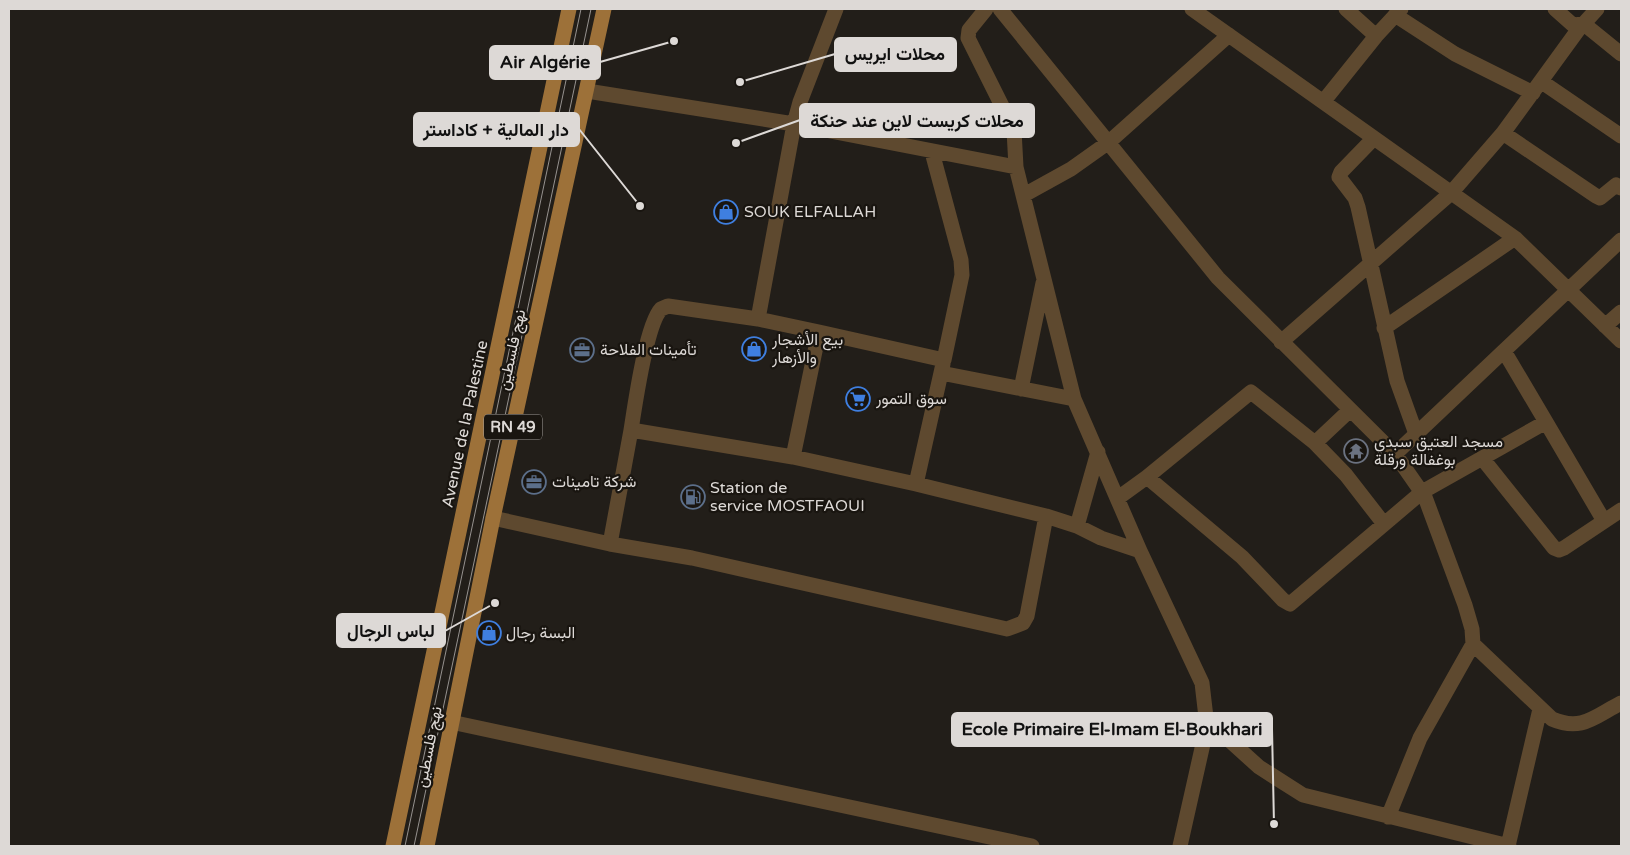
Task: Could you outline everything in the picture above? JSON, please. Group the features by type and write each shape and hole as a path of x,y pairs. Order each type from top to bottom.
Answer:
{"main road":[{"name":"Avenue de la Palestine","path":"393,846 569,9"},
{"name":"نهج فلسطين","path":"427,846 493,518 604,9"}],"street":[{"path":"758,319 794,124 800,102 836,9"},
{"path":"986,9 969,30 968,38 1014,130 1016,167 1074,399 1140,551 1202,683 1207,726 1180,846"},
{"path":"1000,9 1218,278 1395,454 1422,492 1465,606 1472,629 1472,644 1420,738 1388,817"},
{"path":"1346,9 1376,36"},
{"path":"1555,9 1573,25 1584,24 1621,54"},
{"path":"1281,342 1451,193 1503,133 1597,9"},
{"path":"1197,10 1229,35 1515,238 1621,341"},
{"path":"1323,102 1376,36 1398,12 1481,68 1537,87 1621,136"},
{"path":"1024,195 1071,169 1108,142 1229,35"},
{"path":"587,91 794,124 1016,167"},
{"path":"1503,133 1596,196 1603,196 1616,185 1621,188"},
{"path":"1374,138 1339,175 1358,207 1397,381 1416,434"},
{"path":"916,484 962,274 962,260 932,152"},
{"path":"1384,328 1515,238"},
{"path":"1395,454 1621,240"},
{"path":"1021,389 1044,278"},
{"path":"610,544 643,360 656,316 661,309 668,306 758,319 818,332 1021,389 1074,399"},
{"path":"1605,326 1621,312"},
{"path":"793,457 818,332"},
{"path":"1504,351 1604,522"},
{"path":"1118,498 1202,434 1250,392 1254,393 1315,443 1350,480 1384,524"},
{"path":"1315,443 1350,410"},
{"path":"1147,477 1242,557 1286,603 1293,601 1422,492 1546,422"},
{"path":"631,430 793,457 916,484 1046,516 1140,551"},
{"path":"1077,526 1098,452"},
{"path":"1482,458 1554,548 1559,550 1621,510"},
{"path":"493,518 610,544 692,558 1007,629 1023,623 1027,616 1046,516"},
{"path":"1472,644 1552,719 1566,725 1584,722 1620,708"},
{"path":"1207,726 1228,739 1259,767 1303,794 1509,846 1540,708"},
{"path":"451,722 1032,846"}],"tram line":[{"path":"405,846 581,9"},
{"path":"414,846 591,9"}],"place":[{"name":"Air Algérie","path":"674,41"},
{"name":"محلات ايريس","path":"740,82"},
{"name":"محلات كريست لاين عند حنكة","path":"736,143"},
{"name":"دار المالية + كاداستر","path":"640,206"},
{"name":"SOUK ELFALLAH","path":"726,212"},
{"name":"بيع الأشجار والأزهار","path":"754,349"},
{"name":"تأمينات الفلاحة","path":"582,350"},
{"name":"سوق التمور","path":"858,399"},
{"name":"مسجد العتيق سبدي بوغفالة ورقلة","path":"1356,451"},
{"name":"شركة تامينات","path":"534,482"},
{"name":"Station de service MOSTFAOUI","path":"693,497"},
{"name":"لباس الرجال","path":"495,603"},
{"name":"البسة رجال","path":"489,633"},
{"name":"Ecole Primaire El-Imam El-Boukhari","path":"1274,824"}]}
